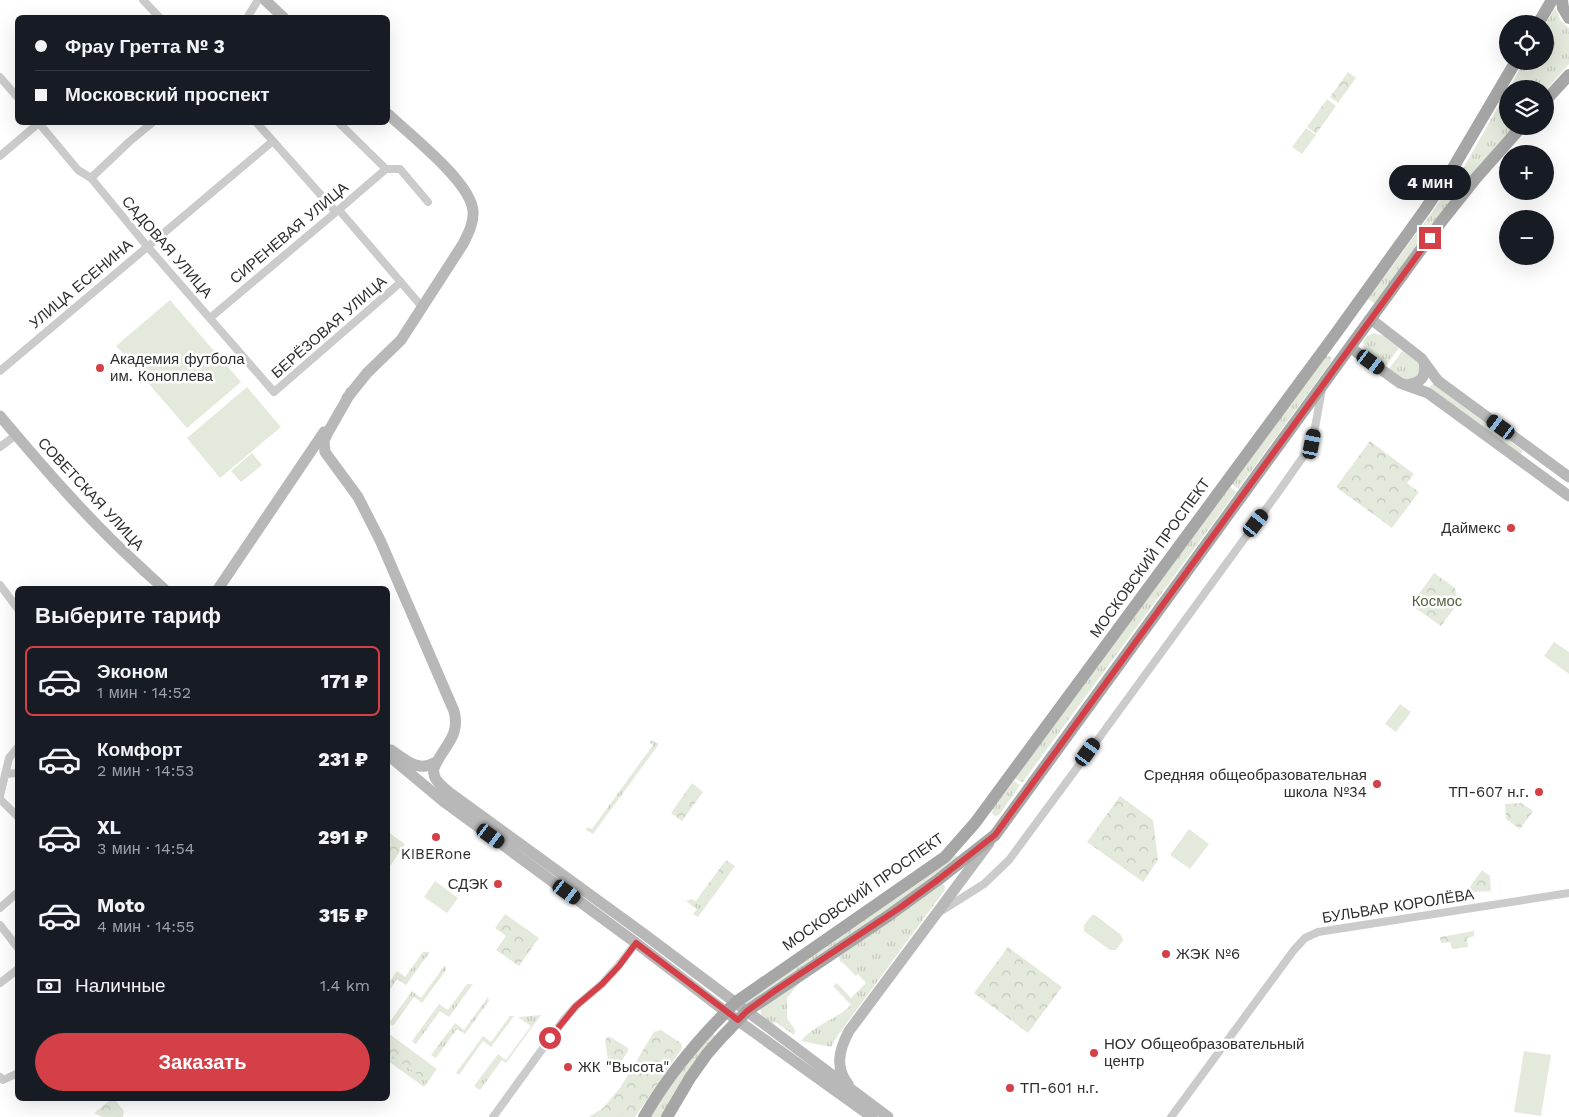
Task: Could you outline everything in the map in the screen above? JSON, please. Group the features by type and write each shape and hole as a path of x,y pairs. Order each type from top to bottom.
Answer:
{"main road":[{"path":"265,0 281,15"},
{"path":"1543,15 1552,0"},
{"path":"1562,0 1563,8 1569,18"},
{"name":"МОСКОВСКИЙ ПРОСПЕКТ","path":"644,1117 651,1104 695,1046 736,1002 945,857 960,841 1334,336 1450,173 1511,70"},
{"path":"1554,91 1569,75"},
{"path":"220,586 351,392 367,373 401,340 464,244 469,233 474,213 472,202 464,187 390,116"},
{"name":"МОСКОВСКИЙ ПРОСПЕКТ","path":"857,1094 845,1081 840,1071 839,1061 849,1030 995,835 1467,188 1514,135"},
{"path":"1354,307 1411,350 1424,362 1438,381 1569,477"},
{"path":"1334,336 1400,383 1428,393 1569,496"},
{"path":"1407,386 1418,383 1423,378 1425,372 1424,362"},
{"path":"1428,393 1426,389 1427,383 1433,380 1438,381"},
{"path":"351,392 324,441 325,452 358,497 380,540 454,710 456,726 453,737 436,762 433,773 447,797"},
{"name":"СОВЕТСКАЯ УЛИЦА","path":"0,416 40,464 135,563 161,586"},
{"path":"299,468 308,459 312,458 330,461"},
{"path":"390,749 418,766 424,767 436,762"},
{"path":"390,756 640,938 736,1002 742,1016 872,1117"},
{"path":"990,803 988,813 992,820 996,821 1008,817"},
{"name":"МОСКОВСКИЙ ПРОСПЕКТ","path":"667,1117 674,1102 696,1070 721,1038 742,1016 888,916 995,835"},
{"path":"945,857 958,850 962,850 965,855 959,863"},
{"path":"640,938 726,1012 742,1016 888,1117"}],"street":[{"path":"143,0 157,15"},
{"path":"250,15 258,0"},
{"path":"0,78 15,95"},
{"path":"0,156 37,125"},
{"name":"САДОВАЯ УЛИЦА","path":"41,125 78,170 91,178 147,246 274,392"},
{"path":"91,178 149,125"},
{"path":"259,125 338,211 423,308"},
{"path":"341,125 386,169 400,169 428,202"},
{"name":"УЛИЦА ЕСЕНИНА","path":"0,371 273,141"},
{"name":"СИРЕНЕВАЯ УЛИЦА","path":"210,318 386,169"},
{"name":"БЕРЁЗОВАЯ УЛИЦА","path":"274,392 401,282"},
{"path":"937,913 984,884 1009,860 1312,444 1322,387"},
{"path":"0,447 16,434"},
{"path":"1,590 15,606"},
{"path":"15,751 9,758 0,798 15,814"},
{"path":"5,774 15,773"},
{"path":"957,884 959,894 969,894"},
{"name":"БУЛЬВАР КОРОЛЁВА","path":"1171,1117 1294,950 1311,934 1569,893"},
{"path":"0,908 15,895"},
{"path":"0,925 15,944"},
{"path":"493,1117 562,1022 576,1006 602,984 619,966 640,938"},
{"path":"0,983 15,971"},
{"path":"0,1077 3,1080 15,1074"}],"green space":[{"path":"1555,8 1561,21 1569,28 1569,64 1554,81 1514,80 1519,70 1554,70 1554,15 1551,15"},
{"path":"1348,72 1356,78 1338,103 1330,97"},
{"path":"1327,99 1336,106 1316,134 1307,127"},
{"path":"1499,105 1499,135 1507,135 1375,304 1368,299 1460,174"},
{"path":"1306,128 1316,135 1302,154 1292,147"},
{"path":"170,300 241,382 187,428 116,346"},
{"path":"1374,333 1384,336 1399,348 1385,367 1370,355 1364,346 1364,341 1367,337"},
{"path":"1403,350 1414,358 1419,367 1417,377 1406,381 1388,370"},
{"path":"1326,356 1331,357 1331,362 1238,489 1232,484"},
{"path":"1433,384 1523,451 1520,455 1432,390 1430,386"},
{"path":"247,387 281,427 220,478 187,438"},
{"path":"1370,441 1414,474 1407,483 1419,492 1392,528 1336,487"},
{"path":"252,453 262,465 241,482 231,471"},
{"path":"1230,487 1236,492 1022,783 1015,778"},
{"name":"Космос","path":"1434,573 1455,588 1458,603 1441,626 1411,605"},
{"path":"1554,642 1569,652 1569,674 1544,656"},
{"path":"1400,704 1411,712 1396,732 1385,724"},
{"path":"652,740 659,744 593,834 586,830 587,827 592,829 653,745 649,742"},
{"path":"1014,781 1020,785 1000,814 993,815 993,808"},
{"path":"692,783 703,792 682,821 671,813"},
{"path":"1120,796 1153,820 1158,860 1143,882 1087,842"},
{"path":"1521,803 1533,811 1520,829 1506,819 1505,804"},
{"path":"1189,829 1209,844 1190,869 1170,855"},
{"path":"390,833 405,844 390,866"},
{"path":"955,855 958,857 896,904 747,1005 745,1002"},
{"path":"726,860 735,866 712,898 703,891"},
{"path":"1482,870 1490,876 1491,891 1470,892 1470,887"},
{"path":"435,881 458,898 447,913 424,897"},
{"path":"942,883 945,886 944,891 831,1047 801,1041 811,1031 851,1005 833,986 837,983 851,998 866,983 858,974 856,976 841,963 837,952"},
{"path":"703,891 712,898 698,917 693,914 697,909 686,901 691,899 696,901"},
{"path":"505,914 539,938 519,966 496,950 506,936 495,928"},
{"path":"1092,915 1095,915 1121,935 1123,940 1116,950 1110,950 1084,931 1084,925"},
{"path":"1474,931 1474,936 1467,938 1468,947 1452,949 1450,942 1441,943 1440,937"},
{"path":"1008,947 1062,987 1028,1033 974,993"},
{"path":"423,952 430,952 406,985 397,979 390,990 390,981 397,971 405,977"},
{"path":"445,965 446,970 422,1003 414,997 393,1026 390,1024 412,991 421,998"},
{"path":"800,982 787,998 787,1018 795,1030 794,1035 775,1022 772,1025 765,1020 761,1013 761,1007"},
{"path":"467,984 473,984 449,1017 440,1011 416,1044 412,1041 439,1004 448,1010"},
{"path":"488,997 489,1001 465,1034 457,1029 436,1058 431,1055 455,1023 464,1030"},
{"path":"541,1015 506,1063 502,1060 480,1090 474,1086 498,1054 506,1060 531,1026 518,1017"},
{"path":"510,1016 514,1016 491,1047 483,1041 459,1075 456,1073 483,1036 491,1042"},
{"path":"661,1030 681,1043 682,1048 635,1117 589,1117 603,1108 620,1088 654,1032"},
{"path":"711,1032 717,1037 662,1117 648,1117"},
{"path":"390,1034 437,1069 424,1087 390,1062"},
{"path":"607,1037 628,1048 628,1051 614,1070 609,1066 605,1041"},
{"path":"390,1042 432,1073 426,1081 390,1054"},
{"path":"1524,1051 1551,1055 1541,1116 1514,1112"},
{"path":"109,1101 116,1101 124,1111 123,1117 103,1117 94,1113"}],"place":[{"name":"Академия футбола им. Коноплева","path":"100,368"},
{"name":"Даймекс","path":"1511,528"},
{"name":"Средняя общеобразовательная школа №34","path":"1377,784"},
{"name":"ТП-607 н.г.","path":"1539,792"},
{"name":"KIBERone","path":"436,837"},
{"name":"СДЭК","path":"498,884"},
{"name":"ЖЭК №6","path":"1166,954"},
{"name":"НОУ Общеобразовательный центр","path":"1094,1053"},
{"name":"ЖК \"Высота\"","path":"568,1067"},
{"name":"ТП-601 н.г.","path":"1010,1088"}],"route":[{"path":"550,1038 576,1006 602,984 619,966 636,943 738,1020 776,990 901,907 995,835 1430,238"}]}
